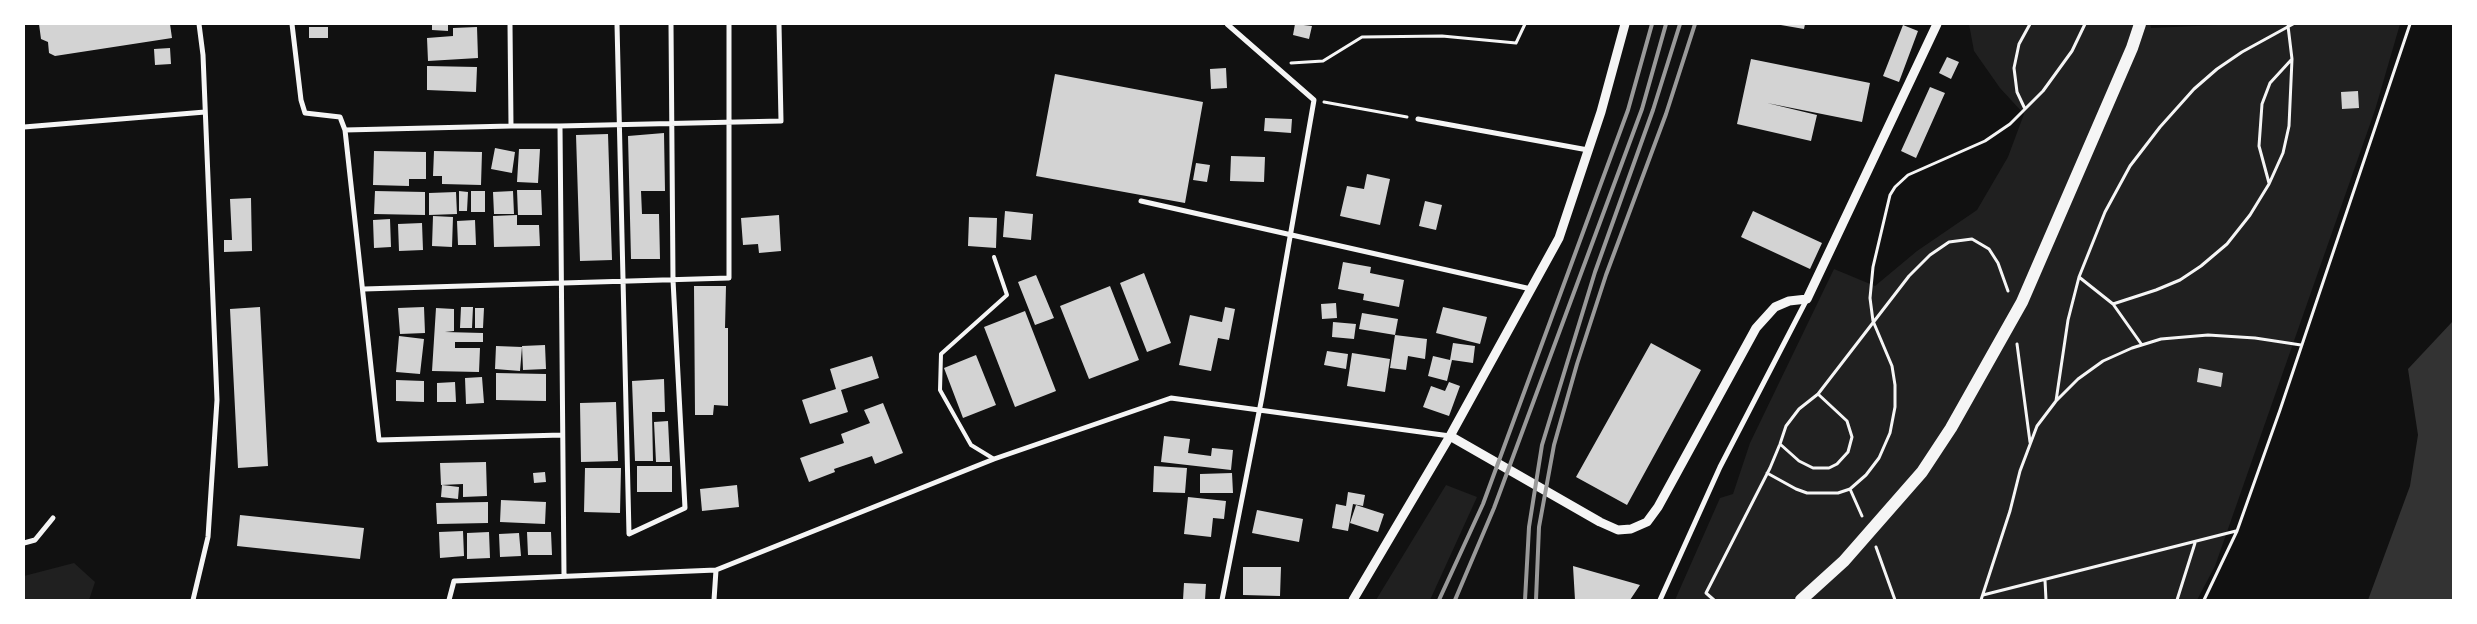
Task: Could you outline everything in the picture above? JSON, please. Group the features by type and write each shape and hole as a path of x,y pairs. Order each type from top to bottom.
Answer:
{"main road":[{"path":"1801,600 1844,561 1922,472 1951,428 2022,302 2082,165 2140,24"}],"street":[{"path":"193,600 208,537 217,400 205,112 199,24"},
{"path":"292,24 301,100 305,113 340,117 345,130 364,289 379,440 562,435"},
{"path":"510,24 511,126"},
{"path":"618,24 622,282 629,534 685,508 673,280 671,24"},
{"path":"364,289 563,285 729,278 729,24"},
{"path":"345,130 729,124 781,121 779,24"},
{"path":"1222,600 1259,408 1314,100 1227,24"},
{"path":"1353,600 1450,436 1533,289 1559,238 1588,150 1625,24"},
{"path":"1660,600 1720,467 1807,300 1937,24"},
{"path":"24,126 205,112"},
{"path":"1418,119 1588,150"},
{"path":"560,126 563,285 562,435 564,575"},
{"path":"1142,201 1290,236 1533,289"},
{"path":"449,600 454,581 716,570 994,459 1170,398 1259,408 1450,436 1600,522 1618,530 1631,529 1647,522 1658,507 1756,328 1774,307 1789,302 1807,300"},
{"path":"24,543 35,540 53,518"},
{"path":"714,600 716,570"}],"lane":[{"path":"994,257 1007,295 941,354 940,390 971,445 994,459"}],"path":[{"path":"1273,64 1324,61 1362,37 1442,36 1516,43 1525,24"},
{"path":"2025,109 2018,92 2014,68 2019,44 2030,24"},
{"path":"1767,473 1807,493 1838,493 1850,489 1861,480 1879,458 1890,433 1895,407 1895,385 1892,366 1874,321 1870,298 1873,267 1887,203 1894,187 1908,175 1985,141 2010,124 2043,91 2072,51 2085,24"},
{"path":"2056,401 2068,320 2079,277 2105,212 2130,166 2160,127 2194,90 2217,69 2293,24"},
{"path":"2204,600 2237,531 2410,24"},
{"path":"2114,304 2180,280 2201,266 2227,244 2250,215 2269,184 2283,153 2289,126 2292,59 2288,26"},
{"path":"2269,184 2259,146 2262,104 2265,93 2276,74 2292,59"},
{"path":"1314,100 1418,119"},
{"path":"1714,600 1706,593 1767,473 1791,417 1818,394 1909,276 1930,255 1949,242 1972,239 1989,249 1998,263 2011,298"},
{"path":"2079,277 2114,304 2142,345"},
{"path":"1981,600 2030,442 2037,426 2056,401 2078,380 2104,361 2161,339 2208,335 2255,338 2301,345"},
{"path":"2016,337 2030,442"},
{"path":"1780,444 1798,461 1813,468 1829,468 1848,452 1852,437 1847,421 1818,394"},
{"path":"1982,596 2237,531"},
{"path":"2177,600 2195,543"},
{"path":"2045,580 2046,600"}],"shaded area":[{"path":"1969,24 2150,24 2151,28 2240,24 2400,24 2375,110 2215,566 2197,600 1675,600 1720,498 1733,494 1750,443 1834,269 1875,286 1917,251 1977,210 2008,157 2024,114 2000,88 1974,51"},
{"path":"2453,321 2453,600 2368,600 2410,486 2418,435 2408,369"},
{"path":"1446,485 1477,497 1430,600 1376,600"},
{"path":"74,563 95,582 89,600 24,600 24,576"}],"building":[{"path":"39,24 170,24 172,38 55,56 49,53 48,42 41,39"},
{"path":"432,24 448,24 448,31 432,30"},
{"path":"1295,24 1312,26 1309,39 1293,35"},
{"path":"1775,24 1805,24 1804,29"},
{"path":"1903,25 1918,31 1899,82 1883,76"},
{"path":"309,27 328,27 328,38 309,38"},
{"path":"477,27 478,58 428,61 427,38 453,36 453,28"},
{"path":"170,48 171,64 155,65 154,49"},
{"path":"1947,57 1959,62 1951,79 1939,73"},
{"path":"1751,59 1870,83 1862,122 1767,103 1817,115 1811,141 1737,124"},
{"path":"427,66 477,67 476,92 427,90"},
{"path":"1226,68 1227,88 1211,89 1210,69"},
{"path":"1055,74 1203,102 1185,203 1036,176"},
{"path":"1930,87 1945,93 1916,158 1901,151"},
{"path":"2358,91 2359,108 2342,109 2341,92"},
{"path":"1265,118 1292,119 1291,133 1264,131"},
{"path":"664,133 665,191 641,191 642,214 659,214 660,259 631,259 628,136"},
{"path":"608,134 612,260 580,261 576,135"},
{"path":"495,148 515,152 512,173 491,169"},
{"path":"519,149 540,149 538,183 517,182"},
{"path":"374,151 426,152 426,179 409,179 409,186 373,185"},
{"path":"434,151 482,152 481,185 442,184 442,176 433,176"},
{"path":"1231,156 1265,157 1264,182 1230,181"},
{"path":"1196,163 1210,165 1207,182 1193,180"},
{"path":"1367,174 1390,179 1380,225 1340,216 1347,186 1364,189"},
{"path":"517,190 541,190 542,215 518,215"},
{"path":"375,191 425,192 425,215 374,214"},
{"path":"459,191 468,192 467,211 459,211"},
{"path":"471,191 485,191 485,212 471,212"},
{"path":"513,191 514,214 494,214 493,192"},
{"path":"456,192 457,214 429,215 429,193"},
{"path":"251,198 252,251 224,252 224,240 232,240 230,199"},
{"path":"1425,201 1442,205 1436,230 1419,226"},
{"path":"1005,211 1033,214 1031,240 1003,237"},
{"path":"1753,211 1822,243 1810,269 1741,237"},
{"path":"517,215 517,225 539,225 540,246 494,247 493,216"},
{"path":"779,215 781,251 759,253 758,244 743,245 741,218"},
{"path":"433,216 453,217 452,247 432,246"},
{"path":"969,217 997,218 996,248 968,246"},
{"path":"390,219 391,247 374,248 373,220"},
{"path":"475,220 476,245 458,245 457,221"},
{"path":"422,223 423,250 399,251 398,224"},
{"path":"1343,262 1371,267 1370,273 1404,280 1399,307 1363,300 1364,294 1338,289"},
{"path":"1144,273 1171,343 1147,352 1120,283"},
{"path":"1036,275 1054,318 1035,325 1018,282"},
{"path":"694,286 726,286 725,328 728,328 728,406 714,405 713,415 695,415"},
{"path":"1110,286 1139,360 1089,379 1060,306"},
{"path":"1336,303 1337,318 1322,319 1321,304"},
{"path":"260,307 268,466 238,468 230,309"},
{"path":"424,307 425,333 400,334 398,308"},
{"path":"461,307 473,307 472,328 460,328"},
{"path":"1225,307 1235,309 1229,340 1218,338 1211,371 1179,365 1190,315 1222,322"},
{"path":"1443,307 1487,317 1480,344 1436,333"},
{"path":"436,308 454,309 454,331 445,332 483,333 483,342 455,342 455,348 480,348 479,372 432,371"},
{"path":"475,308 484,308 483,328 475,328"},
{"path":"1025,311 1056,391 1015,407 984,327"},
{"path":"1362,313 1398,319 1395,335 1359,329"},
{"path":"1333,322 1356,324 1354,339 1332,337"},
{"path":"1395,335 1427,339 1425,359 1408,356 1406,370 1390,368"},
{"path":"399,336 424,339 420,374 396,372"},
{"path":"1453,343 1475,346 1473,363 1452,360 1447,381 1428,376 1433,356 1450,360"},
{"path":"1651,343 1701,370 1627,505 1576,477"},
{"path":"545,345 546,369 523,370 522,346"},
{"path":"496,346 522,347 520,371 495,369"},
{"path":"1327,351 1348,354 1346,369 1324,365"},
{"path":"1352,353 1390,359 1385,392 1347,386"},
{"path":"976,355 996,405 963,418 944,368"},
{"path":"872,356 879,378 841,390 848,412 810,424 802,400 836,389 830,369"},
{"path":"2199,368 2223,373 2221,387 2197,382"},
{"path":"496,373 546,374 546,401 496,400"},
{"path":"482,377 484,403 466,404 465,378"},
{"path":"664,379 665,412 652,412 653,461 635,461 632,381"},
{"path":"396,380 424,381 424,402 396,401"},
{"path":"455,382 456,402 437,402 437,383"},
{"path":"1449,382 1460,386 1449,416 1423,407 1431,386 1445,391"},
{"path":"616,402 618,461 581,462 580,403"},
{"path":"883,403 903,453 875,464 872,456 834,469 835,472 809,482 800,458 844,443 841,434 870,423 864,410"},
{"path":"668,421 670,462 656,462 654,422"},
{"path":"1164,436 1190,439 1188,453 1211,456 1212,448 1233,450 1231,470 1161,462"},
{"path":"486,462 487,496 463,497 463,484 441,485 440,463"},
{"path":"637,466 672,466 672,492 637,492"},
{"path":"1154,466 1187,468 1185,493 1153,492"},
{"path":"585,468 621,468 620,513 584,512"},
{"path":"545,472 546,482 534,483 533,473"},
{"path":"1232,473 1233,493 1200,493 1200,474"},
{"path":"442,485 459,487 458,499 441,497"},
{"path":"737,485 739,507 702,511 700,489"},
{"path":"1348,492 1365,495 1363,506 1353,504 1348,531 1332,528 1336,504 1346,506"},
{"path":"1188,497 1226,501 1224,519 1213,518 1211,537 1184,534"},
{"path":"501,500 546,502 545,524 500,522"},
{"path":"488,502 488,523 437,524 436,503"},
{"path":"1356,505 1384,514 1378,532 1350,523"},
{"path":"1257,510 1303,519 1299,542 1252,533"},
{"path":"240,515 364,528 360,559 237,546"},
{"path":"463,531 464,556 440,558 439,532"},
{"path":"489,532 490,558 467,559 467,533"},
{"path":"527,532 551,532 552,555 528,555"},
{"path":"519,533 521,556 500,557 499,534"},
{"path":"1573,566 1640,585 1630,600 1575,600"},
{"path":"1243,567 1281,567 1280,596 1243,595"},
{"path":"1184,583 1206,584 1205,600 1183,600"}],"railway":[{"path":"1439,600 1483,504 1628,110 1652,24"},
{"path":"1455,600 1494,508 1642,109 1666,24"},
{"path":"1525,600 1529,527 1542,445 1595,272 1653,110 1680,24"},
{"path":"1536,600 1539,527 1554,445 1577,364 1606,275 1666,114 1695,24"}]}
